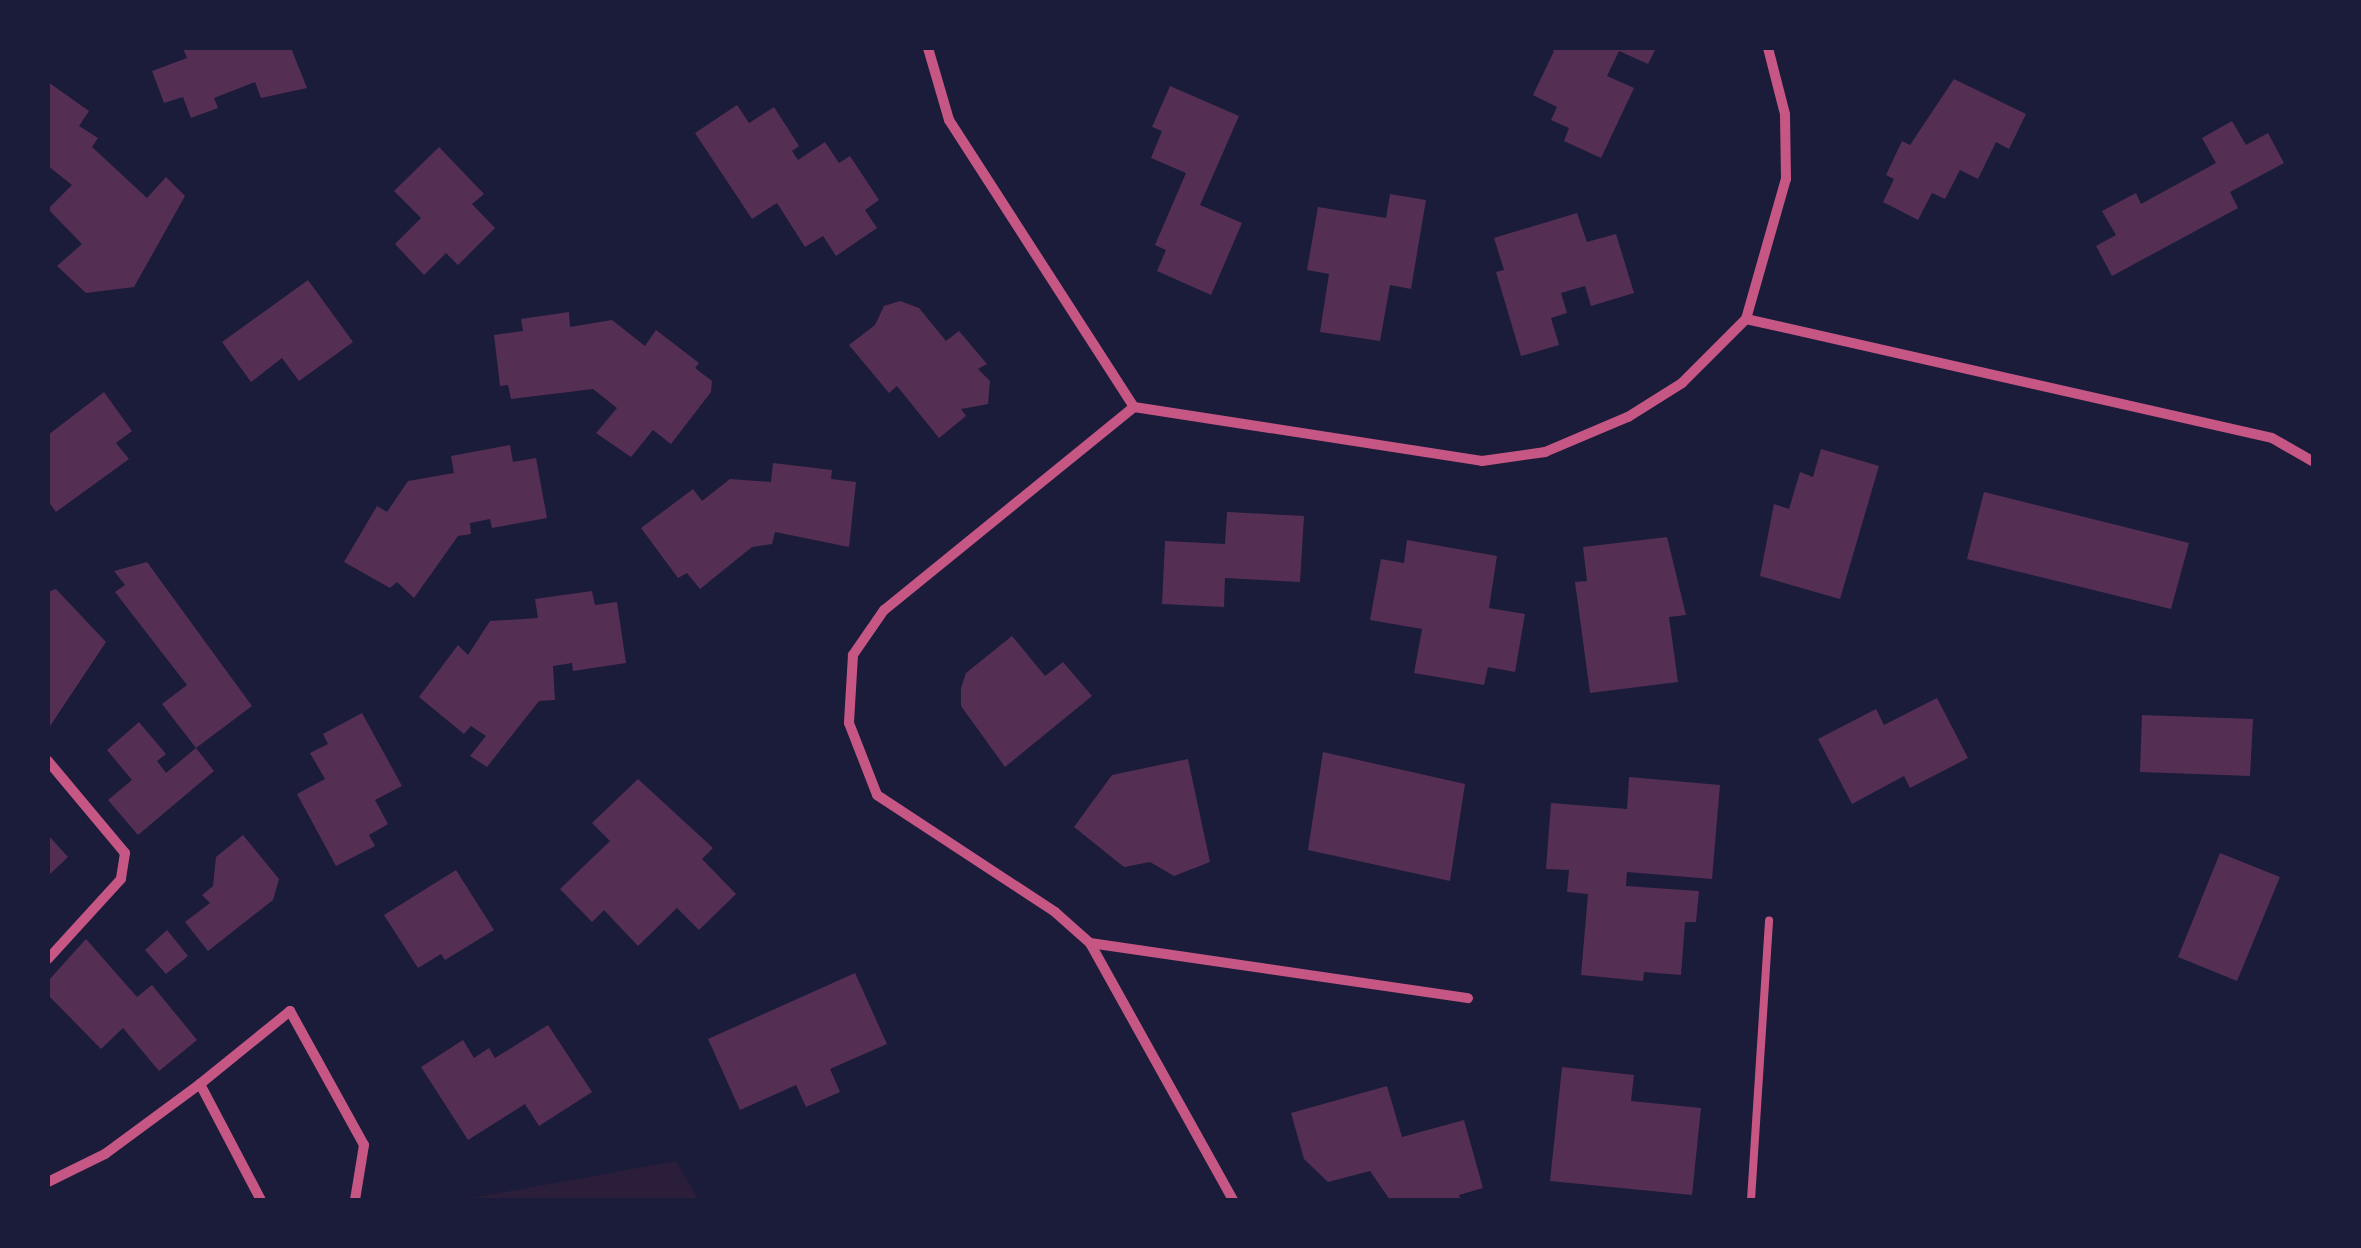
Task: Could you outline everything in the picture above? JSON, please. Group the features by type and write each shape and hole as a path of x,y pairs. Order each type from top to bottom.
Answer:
{"street":[{"path":"928,48 950,120 1134,408"},
{"path":"1233,1200 1090,943 1056,912 877,795 848,723 853,655 884,610 1134,408 1482,462 1545,452 1628,416 1682,383 1746,318 1786,179 1784,114 1768,48"},
{"path":"1746,318 2272,438 2314,462"},
{"path":"48,762 125,853 120,878 48,959"},
{"path":"1090,943 1468,998"},
{"path":"48,1182 105,1154 290,1011 364,1145 355,1200"},
{"path":"200,1084 260,1200"}],"lane":[{"path":"1751,1200 1770,921"}],"shaded area":[{"path":"676,1161 699,1200 461,1200"}],"building":[{"path":"183,48 291,48 307,88 261,98 255,82 214,98 218,108 191,118 183,97 164,103 152,71 187,58"},
{"path":"1547,48 1656,48 1648,64 1619,51 1607,76 1634,88 1601,158 1564,141 1569,128 1551,120 1557,107 1533,95 1554,51"},
{"path":"1954,79 2026,114 2009,149 1996,142 1978,179 1960,170 1945,199 1932,193 1918,220 1883,202 1894,179 1886,175 1902,141 1910,145"},
{"path":"48,82 89,111 79,126 98,138 92,147 147,198 166,177 185,196 134,287 86,293 57,266 82,244 48,209 72,185 48,166"},
{"path":"1170,86 1239,116 1200,205 1242,223 1211,295 1157,271 1166,250 1155,245 1186,173 1151,158 1162,131 1152,127"},
{"path":"737,105 749,123 774,107 799,146 792,151 798,160 825,142 839,163 850,156 879,200 865,210 877,228 836,256 823,236 805,247 777,203 752,219 695,133"},
{"path":"2232,121 2246,145 2268,133 2284,163 2230,192 2238,208 2112,276 2096,246 2116,235 2102,211 2136,193 2141,204 2216,163 2202,138"},
{"path":"439,147 484,194 472,204 495,228 458,265 446,253 424,275 395,244 421,218 394,191"},
{"path":"1390,194 1426,200 1411,289 1390,285 1380,341 1320,332 1329,274 1307,270 1318,207 1386,218"},
{"path":"1577,213 1587,242 1616,234 1634,293 1591,306 1585,286 1561,293 1567,313 1551,318 1559,345 1521,356 1496,272 1504,270 1494,238"},
{"path":"308,280 353,342 299,381 282,358 251,382 222,342"},
{"path":"900,301 919,308 946,341 959,331 987,364 978,369 990,381 988,404 961,409 966,416 939,438 897,386 889,393 849,345 875,325 884,306"},
{"path":"569,312 570,327 612,320 645,346 656,330 699,363 695,368 712,381 711,392 671,444 653,430 631,457 596,433 617,408 593,389 511,399 508,385 500,386 494,335 523,331 521,319"},
{"path":"104,392 132,431 116,443 129,459 56,512 48,501 48,435"},
{"path":"510,445 513,462 536,458 547,518 492,528 490,519 470,523 471,534 458,536 414,598 397,582 390,588 344,562 377,506 387,512 408,481 454,473 451,456"},
{"path":"1821,449 1879,466 1840,599 1760,576 1774,504 1789,509 1800,472 1813,477"},
{"path":"773,463 832,470 831,479 856,482 849,547 775,532 772,544 752,547 700,589 687,573 678,578 641,528 693,489 702,501 730,479 771,482"},
{"path":"1984,492 2189,543 2171,609 1967,559"},
{"path":"1227,512 1304,516 1300,582 1225,578 1224,607 1162,604 1165,541 1225,544"},
{"path":"1667,537 1686,615 1669,617 1678,682 1590,693 1575,582 1587,581 1583,547"},
{"path":"1407,540 1497,556 1489,608 1525,614 1515,672 1488,667 1484,685 1414,673 1422,629 1370,620 1381,559 1404,563"},
{"path":"147,562 252,706 196,748 162,704 187,685 115,592 125,585 114,571"},
{"path":"56,589 106,642 48,729 48,592"},
{"path":"592,591 595,605 617,602 626,663 573,671 572,663 553,666 555,700 539,701 487,767 470,756 486,736 471,726 464,734 419,697 458,645 468,655 490,621 538,618 535,599"},
{"path":"1012,636 1045,676 1063,662 1092,696 1005,767 961,706 961,688 966,673"},
{"path":"1937,698 1968,758 1910,788 1904,776 1852,804 1818,739 1876,709 1884,725"},
{"path":"362,713 402,786 375,800 388,824 369,835 375,846 336,866 297,794 325,779 310,753 328,744 323,734"},
{"path":"2142,715 2253,719 2250,776 2140,772"},
{"path":"139,722 166,754 157,761 166,773 196,748 214,771 138,835 108,800 132,780 107,750"},
{"path":"1323,752 1465,784 1450,881 1308,850"},
{"path":"1188,759 1210,862 1174,876 1150,862 1124,867 1074,827 1112,775"},
{"path":"1629,777 1720,785 1712,879 1627,872 1626,886 1699,891 1696,922 1685,922 1681,975 1644,972 1643,981 1581,975 1588,894 1567,892 1569,870 1546,869 1551,803 1627,809"},
{"path":"638,779 713,848 702,859 736,894 699,930 677,908 638,946 604,910 592,922 560,889 610,841 592,823"},
{"path":"48,835 68,857 48,876"},
{"path":"243,835 279,879 273,900 208,951 185,922 210,903 202,895 213,886 216,857"},
{"path":"2220,853 2280,877 2237,981 2178,957"},
{"path":"456,870 494,930 445,960 441,954 418,968 384,915"},
{"path":"167,930 188,956 166,974 145,950"},
{"path":"86,939 137,997 152,985 197,1040 159,1071 123,1028 101,1049 48,995 48,981"},
{"path":"855,973 887,1044 830,1069 840,1092 806,1107 796,1085 740,1110 708,1039"},
{"path":"548,1025 592,1092 539,1126 525,1104 468,1140 421,1067 463,1040 474,1058 489,1048 495,1058"},
{"path":"1562,1067 1634,1075 1631,1101 1701,1108 1692,1195 1550,1181"},
{"path":"1387,1086 1402,1137 1464,1120 1483,1188 1459,1195 1461,1200 1390,1200 1370,1171 1328,1182 1304,1159 1291,1113"}]}
